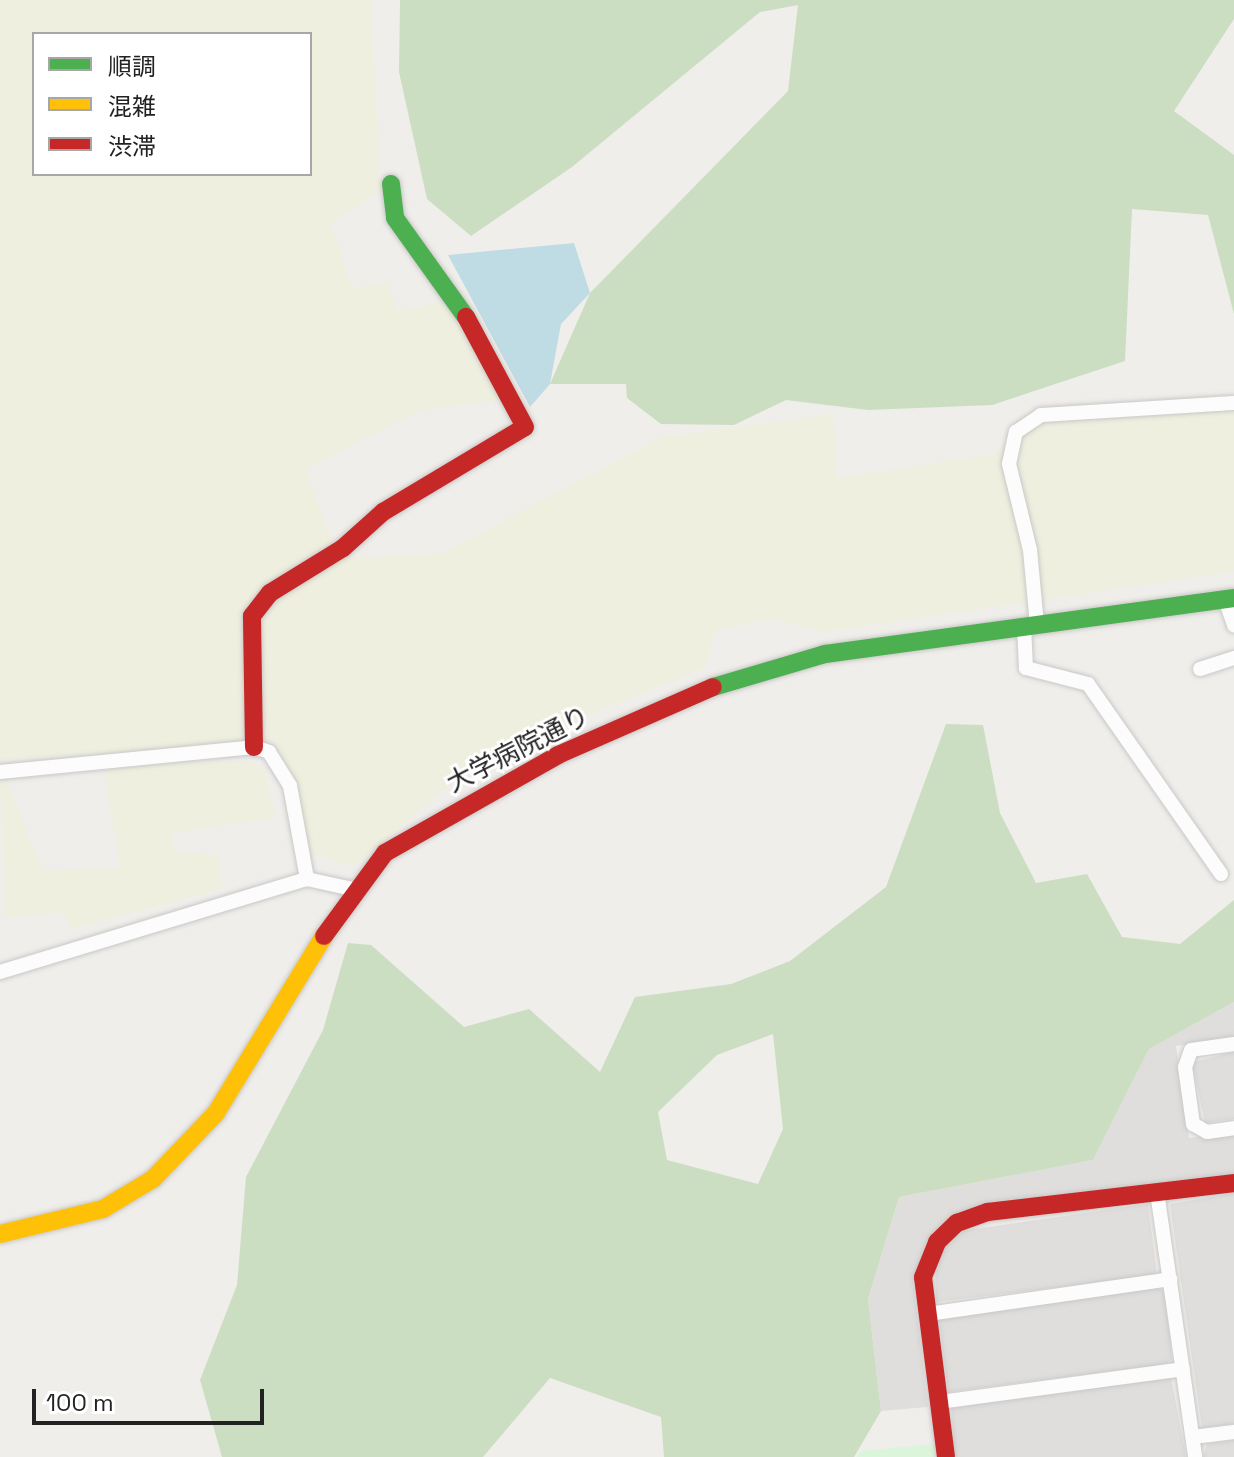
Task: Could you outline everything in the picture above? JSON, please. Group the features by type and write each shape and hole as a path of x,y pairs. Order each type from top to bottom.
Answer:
{"street":[{"path":"254,747 252,616 270,593 343,548 383,512 525,427 462,309 395,218 391,184"},
{"path":"1221,874 1088,684 1026,668 1030,625 1030,550 1009,464 1016,432 1041,415 1234,403"},
{"path":"1230,598 1234,625"},
{"name":"大学病院通り","path":"0,1234 103,1209 153,1179 216,1113 352,889 420,829 558,755 735,677 825,654 1230,598"},
{"path":"1200,669 1234,658"},
{"path":"0,772 254,747 269,752 290,786 307,879"},
{"path":"0,972 307,879 352,889"},
{"path":"1234,1044 1191,1050 1185,1067 1193,1124 1207,1132 1234,1128"},
{"path":"946,1457 923,1277 937,1242 957,1223 988,1212 1234,1183"},
{"path":"1157,1192 1195,1457"},
{"path":"928,1314 1170,1279"},
{"path":"940,1402 1183,1369"},
{"path":"1193,1437 1234,1432"}],"shaded area":[{"path":"1234,1002 1234,1038 1176,1046 1189,1138 1234,1133 1234,1174 983,1208 927,1242 913,1281 928,1407 881,1411 868,1299 899,1197 1093,1160 1149,1049"},
{"path":"1234,1052 1234,1119 1205,1123 1192,1062"},
{"path":"1234,1193 1234,1424 1202,1428 1170,1204"},
{"path":"1148,1204 1157,1275 936,1302 935,1258 960,1231"},
{"path":"1158,1288 1165,1292 1172,1359 1167,1364 948,1392 939,1317"},
{"path":"1171,1377 1186,1457 953,1457 952,1408"},
{"path":"1234,1440 1234,1457 1203,1457 1207,1444"}],"green space":[{"path":"0,0 371,0 381,190 331,223 352,288 388,283 398,312 453,298 503,399 418,411 306,469 338,559 443,553 662,437 833,414 837,478 998,453 1023,414 1234,401 1234,572 823,632 771,619 715,630 706,667 481,758 353,867 308,852 276,741 0,760"},
{"path":"400,0 1234,0 1234,19 1174,111 1234,155 1234,314 1208,215 1132,209 1125,361 992,405 868,410 786,400 734,425 661,424 627,398 626,384 550,384 590,293 788,91 798,5 760,12 572,167 471,236 427,199 399,72"},
{"path":"946,724 983,725 1000,813 1036,883 1087,874 1122,937 1180,944 1234,900 1234,1002 1149,1049 1093,1160 899,1197 868,1299 881,1411 854,1457 664,1457 661,1417 550,1378 483,1457 222,1457 200,1380 237,1285 246,1177 323,1030 348,943 371,945 464,1027 529,1009 600,1072 635,997 731,984 790,961 886,887","holes":["773,1034 783,1129 758,1184 667,1160 658,1112 717,1055"]},
{"path":"251,761 265,770 276,818 170,833 176,851 220,856 221,889 72,929 63,912 5,918 0,781 6,780 43,871 120,867 103,765"},
{"path":"936,1444 937,1457 857,1457 861,1451"}],"water":[{"path":"574,243 590,293 561,324 550,384 530,407 448,255"}],"traffic: fast":[{"path":"391,184 395,218 466,317"},
{"path":"713,687 825,654 1234,598"}],"traffic: slow":[{"path":"0,1234 103,1209 153,1179 216,1113 324,936"}],"traffic: jam":[{"path":"254,747 252,616 270,593 343,548 383,512 525,427 466,317"},
{"path":"324,936 385,853 558,755 713,687"},
{"path":"946,1457 923,1277 937,1242 957,1223 988,1212 1234,1183"}]}
